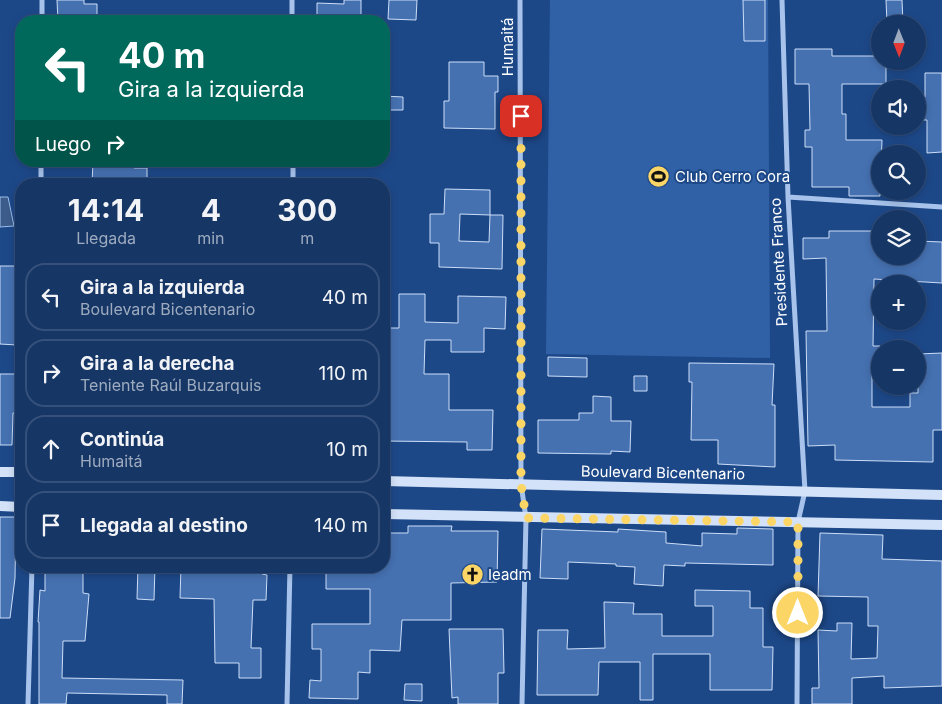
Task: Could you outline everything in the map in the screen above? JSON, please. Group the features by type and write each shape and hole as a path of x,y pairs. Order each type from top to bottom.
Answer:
{"main road":[{"path":"0,472 15,472"},
{"name":"Boulevard Bicentenario","path":"390,481 942,495"},
{"path":"0,506 15,507"},
{"path":"390,514 942,525"}],"street":[{"path":"42,0 42,15"},
{"path":"292,0 292,15"},
{"name":"Humaitá","path":"520,0 521,484 526,518 522,704"},
{"name":"Presidente Franco","path":"782,0 788,197 805,492 798,522 797,704"},
{"path":"788,197 942,207"},
{"path":"28,704 32,573"},
{"path":"287,704 290,573"}],"shaded area":[{"name":"Club Cerro Cora","path":"550,0 768,0 770,358 546,354"},
{"path":"0,197 8,197 14,226 0,227"}],"building":[{"path":"57,0 84,0 84,4 97,4 97,15 58,15"},
{"path":"344,0 361,0 361,15 317,15 317,3 344,4"},
{"path":"389,0 417,0 416,20 390,19 390,15 388,15"},
{"path":"743,0 765,0 765,41 744,41"},
{"path":"886,0 902,0 903,15 887,15"},
{"path":"795,49 832,49 832,56 871,56 871,70 886,70 886,80 871,80 871,84 842,84 842,114 846,114 846,140 882,140 882,145 871,145 871,196 849,196 849,187 812,187 812,147 805,147 805,130 810,130 809,84 795,84"},
{"path":"449,62 484,62 484,76 498,76 498,92 495,92 495,129 444,128 444,101 449,101"},
{"path":"925,73 942,73 942,152 927,153"},
{"path":"390,96 403,97 403,110 390,110"},
{"path":"93,167 147,168 147,178 92,178"},
{"path":"445,189 490,190 490,215 503,215 502,269 439,267 439,243 430,243 430,214 444,214","holes":["460,214 490,215 489,242 459,241"]},
{"path":"829,231 871,231 871,265 926,265 926,241 942,242 942,283 926,282 926,275 871,275 871,330 873,330 873,340 871,340 872,407 910,407 910,395 926,395 926,354 942,353 942,430 933,430 933,462 835,460 835,445 808,446 806,331 827,331 826,258 803,259 803,238 829,238"},
{"path":"0,266 15,266 15,345 0,344"},
{"path":"399,294 425,294 425,322 458,323 458,296 506,297 505,329 484,328 484,352 451,352 451,340 425,340 424,374 449,374 449,410 493,410 492,450 467,450 467,442 390,441 390,328 399,328"},
{"path":"548,357 587,358 587,377 548,376"},
{"path":"689,363 774,364 772,405 775,405 775,467 718,464 718,440 691,440 692,382 689,382"},
{"path":"0,374 15,374 15,413 13,413 12,445 0,445"},
{"path":"634,376 647,376 647,391 634,391"},
{"path":"593,396 611,397 611,421 631,421 630,452 611,451 611,454 538,453 538,420 579,420 579,413 593,413"},
{"path":"0,517 15,517 15,578 10,618 0,618"},
{"path":"408,526 452,526 451,531 498,531 497,582 451,583 451,620 402,620 400,651 370,650 370,673 358,672 358,699 309,698 310,680 321,681 321,649 312,649 312,624 370,624 370,589 326,589 326,573 390,573 390,533 408,533"},
{"path":"737,528 773,529 773,565 685,563 685,566 664,565 663,586 634,584 635,567 616,566 616,564 568,562 568,579 540,578 542,529 618,532 618,529 666,532 666,543 702,546 702,533 737,534"},
{"path":"820,533 883,535 882,559 942,561 942,686 884,688 884,676 852,678 852,704 812,704 812,688 819,688 818,630 837,631 837,623 852,623 851,659 877,658 878,626 868,626 868,597 818,596"},
{"path":"45,573 83,573 83,593 89,594 85,641 63,641 62,678 183,680 182,704 167,704 167,695 67,693 66,704 39,704 38,622 40,590 45,591"},
{"path":"138,573 155,573 154,600 137,599"},
{"path":"181,573 262,573 267,575 266,600 253,600 251,648 261,648 261,678 239,678 239,663 215,663 214,599 180,598"},
{"path":"695,590 750,591 750,608 763,608 763,647 773,647 772,690 710,690 710,654 653,654 653,700 640,700 640,662 599,662 598,695 537,695 538,630 568,630 567,649 605,648 604,602 634,603 633,614 662,614 662,636 713,636 713,606 695,606"},
{"path":"449,629 503,629 504,673 498,673 498,704 458,704 458,697 452,698"},
{"path":"405,684 422,684 422,701 404,700"}],"place":[{"name":"Club Cerro Cora","path":"659,177"},
{"name":"Ieadm","path":"472,575"}],"route":[{"path":"521,116 521,484 526,518 798,522 798,613"}]}
